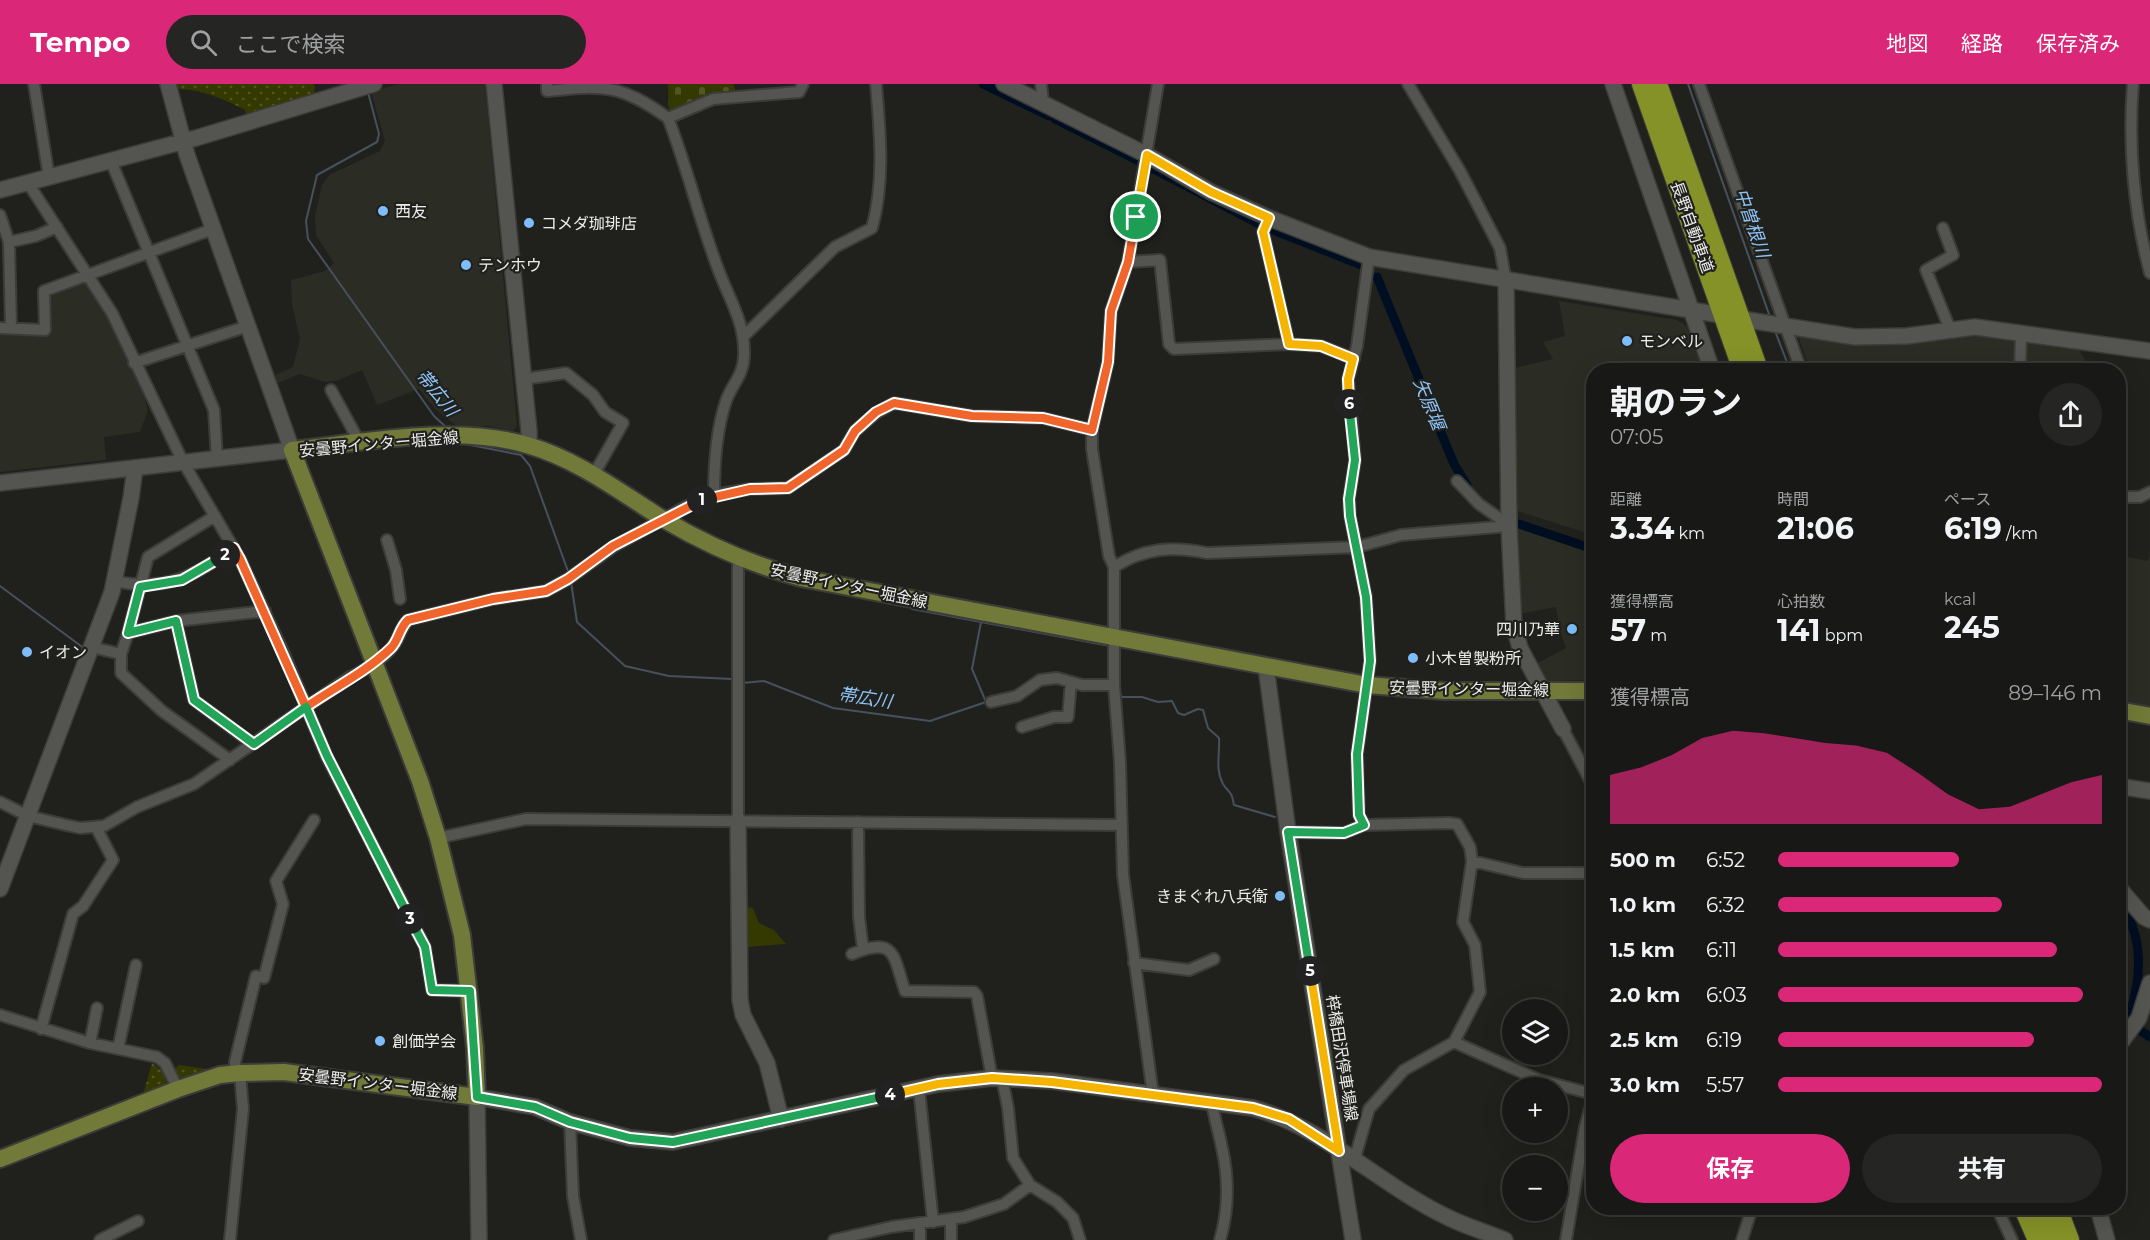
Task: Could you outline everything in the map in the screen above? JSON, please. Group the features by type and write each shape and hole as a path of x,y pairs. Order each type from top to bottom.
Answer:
{"highway":[{"name":"長野自動車道","path":"1642,84 1741,363"},
{"name":"長野自動車道","path":"1657,84 1756,363"},
{"path":"2014,1215 2038,1240"},
{"path":"2044,1215 2053,1240"},
{"path":"2060,1215 2069,1240"}],"main road":[{"name":"安曇野インター堀金線","path":"0,1159 178,1089 219,1076 238,1073 284,1072 477,1097 470,991 462,935 438,838 420,781 292,450 360,443 465,437 490,438 529,445 568,461 665,520 738,558 810,580 1367,685 1444,691 1586,691"},
{"path":"2126,712 2150,716"}],"street":[{"path":"34,84 49,177"},
{"path":"0,483 292,450 213,229 168,84"},
{"path":"0,190 184,141 374,84"},
{"path":"494,84 529,445"},
{"path":"547,84 547,92 604,85 650,104 668,118 720,274 737,310 744,336 742,374 727,399 714,458 714,495"},
{"path":"668,118 713,99 799,92 803,84"},
{"path":"744,336 835,247 872,228 877,210 880,175 876,84"},
{"path":"1004,84 1147,155 1211,192 1269,218 1369,257 1506,282 1715,314"},
{"path":"1041,84 1043,102"},
{"path":"1153,1095 1123,875 1114,685 1114,567 1094,460 1092,430 1108,362 1111,311 1128,262 1158,84"},
{"path":"1408,84 1460,171 1500,248 1506,282 1509,526 1514,626 1520,648 1586,773"},
{"path":"1613,84 1709,363"},
{"path":"1699,84 1798,363"},
{"path":"2133,84 2130,119 2133,165 2150,273"},
{"path":"111,161 150,250 214,410 217,458"},
{"path":"27,183 112,313 183,462 234,548 265,611 306,707 368,839 425,947 432,990 470,991"},
{"path":"0,215 9,243 5,328 45,330 44,291 150,250 213,229"},
{"path":"1269,218 1263,232 1289,344"},
{"path":"9,243 36,236 57,227"},
{"path":"1943,228 1953,255 1926,270 1950,329"},
{"path":"1364,825 1359,815 1357,754 1370,661 1366,597 1350,516 1349,499 1355,460 1348,379 1369,257"},
{"path":"1128,262 1160,260 1169,344 1174,349 1289,344 1321,346 1353,359"},
{"path":"1748,320 1855,337 1907,336 1975,327 2150,351"},
{"path":"134,363 248,326"},
{"path":"2020,363 2021,333"},
{"path":"524,379 566,374 593,395 604,412 623,423 593,476"},
{"path":"330,390 360,443"},
{"path":"0,802 28,816 80,828 96,827 194,784 374,663 394,645 402,626 408,620 493,599 546,591 568,579 613,546 714,495 750,489 788,488 844,450 855,431 876,412 894,403 972,416 1043,418 1092,430"},
{"path":"0,889 92,647 114,581 135,468"},
{"path":"1457,481 1479,504 1509,526"},
{"path":"2126,497 2140,497 2150,492"},
{"path":"215,516 148,557 121,654 121,673 140,692 230,760"},
{"path":"1114,567 1130,557 1153,549 1187,549 1207,553 1357,547 1401,535 1509,526"},
{"path":"387,540 396,570 400,599"},
{"path":"114,581 140,587 182,580 234,548"},
{"path":"738,558 740,1000 743,1015 767,1063 781,1119"},
{"path":"128,633 176,621 265,611"},
{"path":"176,621 194,700 254,744"},
{"path":"92,647 121,654"},
{"name":"梓橋田沢停車場線","path":"1266,667 1288,832 1353,1240"},
{"path":"991,702 1017,696 1040,680 1057,678 1082,685 1114,685"},
{"path":"1022,727 1054,717 1068,717 1071,681"},
{"path":"2126,787 2150,791"},
{"path":"438,838 526,819 1122,825"},
{"path":"230,1240 243,1108 235,1062 256,976 264,978 283,904 276,881 314,820"},
{"path":"858,822 859,916 863,949"},
{"path":"1288,832 1344,833 1364,825 1457,824 1470,847 1472,861 1463,922 1475,945 1480,992 1454,1041 1404,1070 1369,1108 1354,1161"},
{"path":"41,1029 73,914 83,906 113,860 96,827"},
{"path":"1472,861 1523,873 1586,873"},
{"path":"2126,896 2144,917 2150,920"},
{"path":"852,954 877,945 892,953 905,991 974,992 977,996 997,1078 1008,1108 1012,1158 1030,1185 1066,1209 1073,1218 1080,1240"},
{"path":"1134,963 1189,970 1214,960"},
{"path":"118,1049 136,965"},
{"path":"2126,1038 2144,1021 2150,983"},
{"path":"90,1043 97,1008"},
{"path":"0,1015 90,1043 157,1057 165,1063 178,1089"},
{"path":"1454,1041 1539,1080 1586,1092"},
{"path":"479,1240 477,1097 535,1107 570,1122 630,1138 673,1142 951,1082 997,1078 1034,1079 1212,1102 1253,1108 1280,1116 1445,1216 1505,1240"},
{"path":"919,1089 933,1222"},
{"path":"1212,1102 1223,1150 1228,1200 1228,1211 1220,1240"},
{"path":"570,1122 573,1196 581,1240"},
{"path":"1566,1240 1586,1124"},
{"path":"834,1240 951,1219 1004,1204 1030,1185"},
{"path":"1742,1240 1750,1215"},
{"path":"2012,1240 2013,1215"},
{"path":"2100,1215 2107,1240"},
{"path":"951,1219 951,1240"},
{"path":"100,1240 138,1221"},
{"path":"920,1223 920,1240"}],"shaded area":[{"path":"398,84 485,84 517,426 513,431 488,426 458,427 435,409 419,389 377,405 362,370 336,381 325,382 300,374 278,383 275,375 293,367 300,339 292,304 291,280 325,271 334,263 316,235 315,216 322,185 329,175 380,151 385,141 371,92"},
{"path":"85,277 109,316 142,390 148,410 140,432 104,437 106,460 0,472 0,331 47,334 46,292"},
{"path":"1559,301 1677,320 1689,328 1702,363 1586,363 1586,533 1518,511 1515,368 1553,359 1543,342 1565,336"},
{"path":"1797,333 2002,335 2041,345 2079,349 2087,363 1808,363"},
{"path":"1518,526 1586,550 1586,680 1549,681 1540,675 1534,665 1566,648 1560,631 1556,607 1518,614"},
{"path":"2150,555 2150,708 2126,703 2126,557 2148,561"}],"green space":[{"path":"176,84 314,84 315,97 247,118 245,110 237,106 204,93 178,89"},
{"path":"668,84 733,84 737,94 669,114"},
{"path":"746,907 753,908 759,923 774,930 786,944 746,947"},
{"path":"152,1063 162,1071 166,1082 164,1086 143,1095"},
{"path":"179,1065 214,1070 180,1081 174,1070"}],"waterway":[{"name":"矢原堰","path":"983,84 1049,116"},
{"name":"中曽根川","path":"1688,84 1770,317"},
{"name":"帯広川","path":"368,92 379,134 377,142 317,175 306,221 308,239 434,416 447,428"},
{"name":"矢原堰","path":"1055,119 1141,162"},
{"name":"矢原堰","path":"1148,166 1261,225"},
{"name":"矢原堰","path":"1268,228 1364,266"},
{"name":"矢原堰","path":"1377,277 1454,464 1467,485"},
{"name":"中曽根川","path":"1775,331 1787,363"},
{"name":"帯広川","path":"465,444 521,455 530,466 569,574"},
{"name":"矢原堰","path":"1519,524 1586,547"},
{"name":"帯広川","path":"571,582 577,622 625,666 669,676 732,679"},
{"path":"0,586 85,649"},
{"path":"912,609 981,622"},
{"name":"帯広川","path":"742,683 764,681 833,708 930,721 986,702 972,669 981,622 1110,646"},
{"path":"1119,692 1122,697 1142,697 1158,702 1172,701 1178,713 1184,715 1198,709 1203,710 1208,728 1219,738 1219,773 1223,784 1231,794 1234,805 1275,817"},
{"name":"矢原堰","path":"2126,913 2133,927 2138,955 2137,984 2130,1013"},
{"name":"矢原堰","path":"2141,1031 2150,1037"}],"place":[{"name":"西友","path":"383,211"},
{"name":"コメダ珈琲店","path":"529,223"},
{"name":"テンホウ","path":"466,265"},
{"name":"モンベル","path":"1627,341"},
{"name":"四川乃華","path":"1572,629"},
{"name":"イオン","path":"27,652"},
{"name":"小木曽製粉所","path":"1413,658"},
{"name":"きまぐれ八兵衛","path":"1280,896"},
{"name":"創価学会","path":"380,1041"}],"route":[{"path":"1136,217 1128,262 1111,311 1108,362 1092,430 1043,418 972,416 904,403 884,406 855,431 844,450 820,465 809,476 788,488 750,489 714,495 685,507 665,520 613,546 568,579 546,591 493,599 408,620 402,626 394,645 370,668 350,677 306,707 265,611 234,548 199,572 182,580 140,587 128,633 176,621 194,700 254,744 306,707 327,756 368,839 425,947 432,990 470,991 477,1097 535,1107 570,1122 630,1138 652,1142 673,1142 938,1084 992,1078 1025,1078 1253,1108 1289,1119 1339,1151 1288,832 1344,833 1364,825 1359,815 1357,754 1358,732 1370,661 1366,597 1352,530 1349,499 1355,460 1348,379 1353,359 1321,346 1289,344 1263,232 1269,218 1211,192 1147,155 1136,217"}]}
